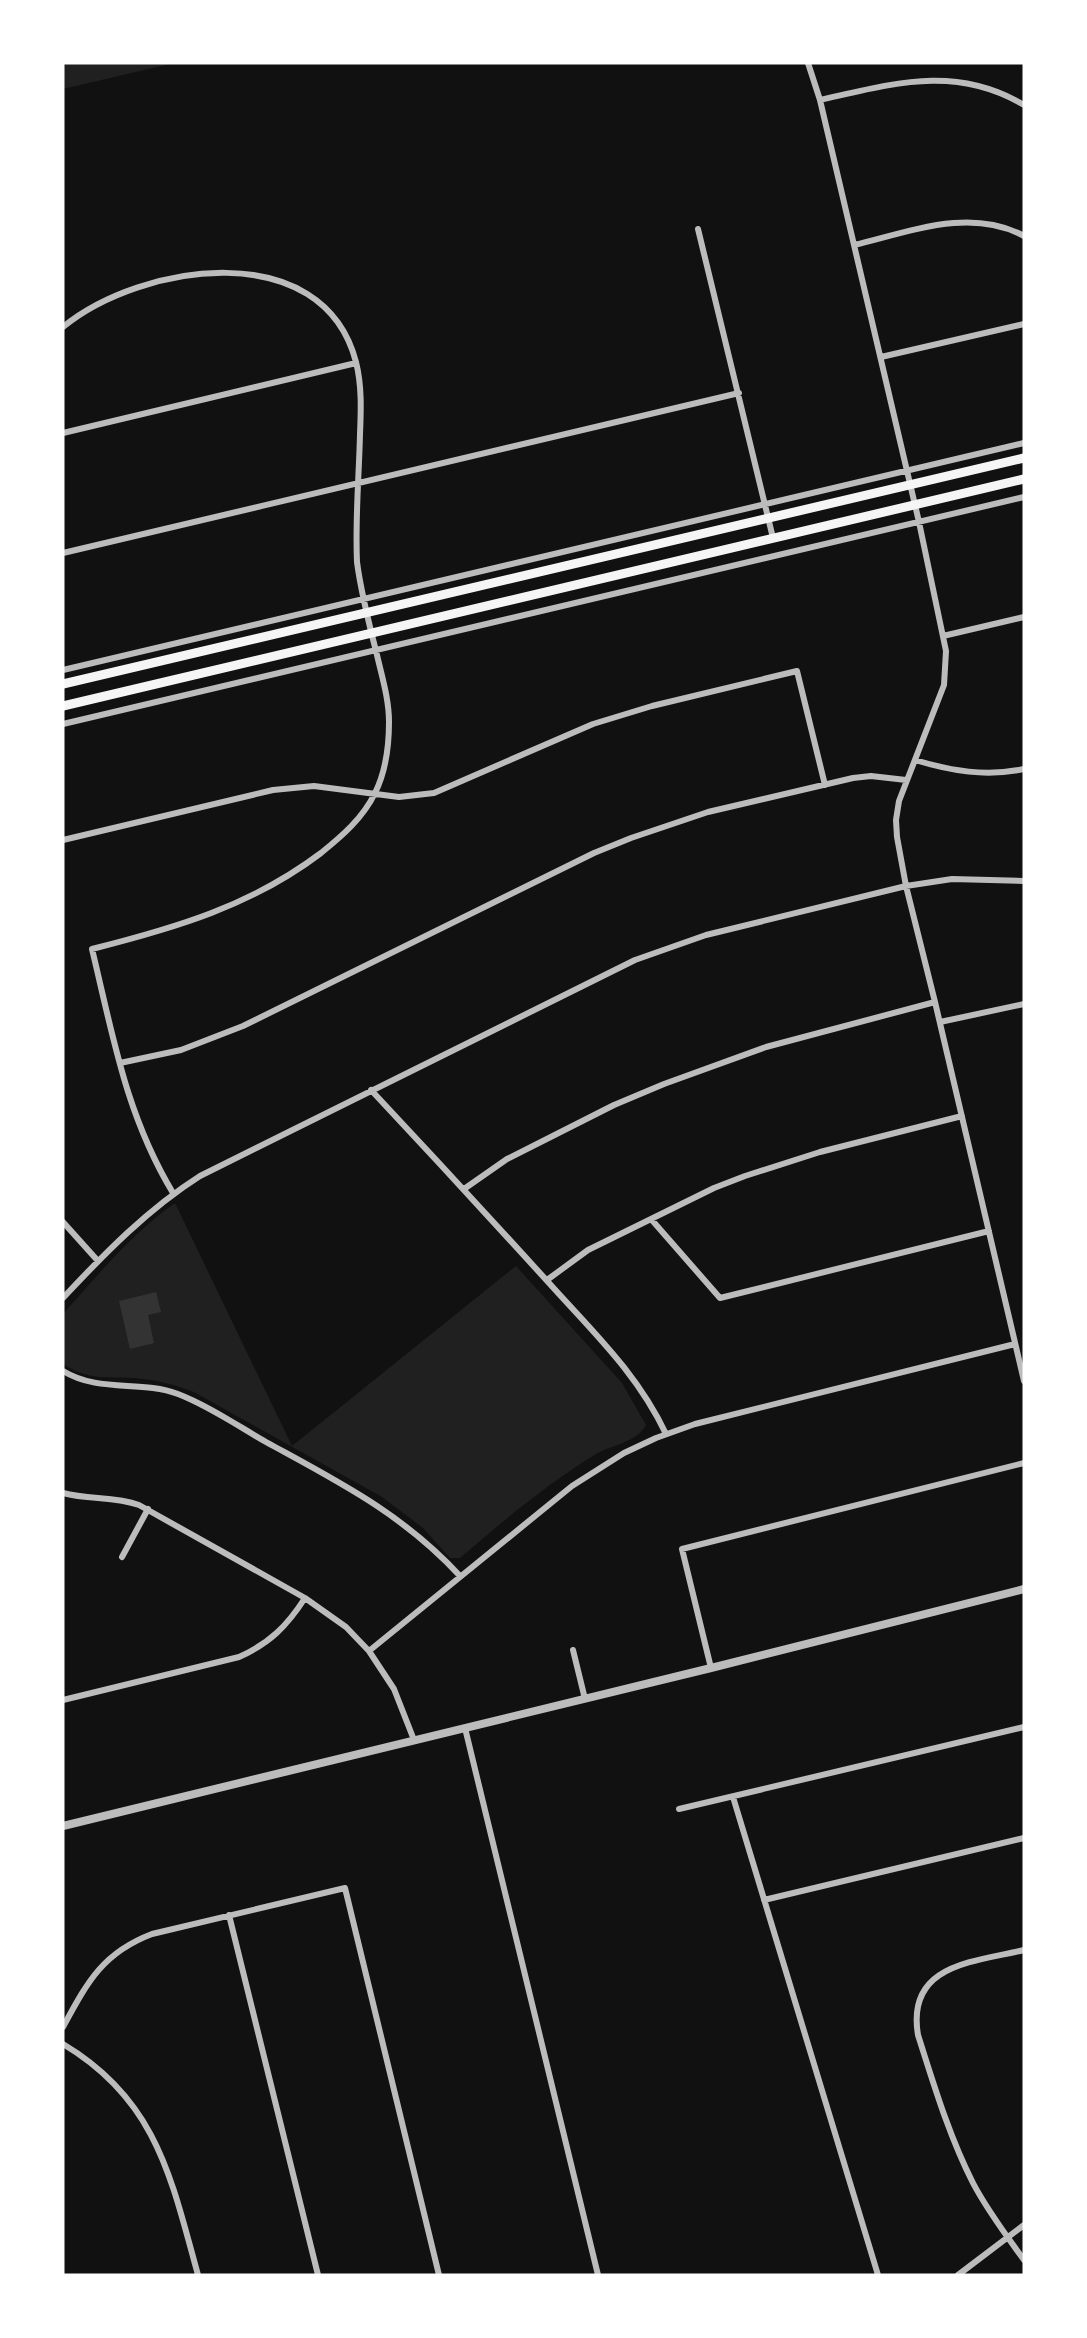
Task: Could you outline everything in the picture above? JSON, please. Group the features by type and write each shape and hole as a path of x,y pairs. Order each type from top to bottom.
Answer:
{"main road":[{"path":"63,684 1024,458"},
{"path":"63,706 1024,479"}],"street":[{"path":"808,63 820,100 881,357 943,636 946,668 944,685 906,780 896,820 906,886 1024,1381"},
{"path":"820,100 904,81 941,79 978,85 999,92 1024,105"},
{"path":"854,245 948,223 965,222 999,226 1024,236"},
{"path":"698,230 773,538"},
{"path":"63,327 98,304 136,286 185,275 235,274 287,285 311,297 340,326 351,346 356,363 361,403 357,562 371,634 387,698 389,720 387,754 375,795 353,825 340,838 286,877 257,893 197,920 92,949 134,1113 157,1166 173,1193"},
{"path":"881,357 1024,324"},
{"path":"63,434 356,363"},
{"path":"63,553 739,393"},
{"path":"63,670 1024,443"},
{"path":"63,724 1024,497"},
{"path":"943,636 1024,617"},
{"path":"63,840 284,789 314,786 375,795 415,796 434,793 604,720 797,671 825,785"},
{"path":"915,760 954,771 976,773 1024,769"},
{"path":"120,1063 181,1050 243,1026 631,838 708,812 853,778 871,776 906,780"},
{"path":"63,1298 98,1261 173,1193 200,1176 594,979 662,950 742,925 906,886 952,879 1024,881"},
{"path":"464,1189 507,1159 614,1105 664,1083 766,1047 935,1002"},
{"path":"940,1022 1024,1004"},
{"path":"371,1090 629,1372 653,1407 666,1434"},
{"path":"547,1280 588,1250 714,1188 788,1161 962,1116"},
{"path":"651,1219 720,1299 989,1231"},
{"path":"63,1222 98,1261"},
{"path":"369,1651 572,1486 624,1453 666,1434 714,1419 1015,1344"},
{"path":"63,1371 82,1380 98,1384 159,1389 194,1401 369,1499 412,1529 460,1576"},
{"path":"711,1668 682,1549 1024,1463"},
{"path":"63,1493 125,1500 148,1509 305,1598 346,1627 369,1651 394,1689 414,1740"},
{"path":"122,1557 148,1509"},
{"path":"63,1826 711,1668 1024,1588"},
{"path":"63,1701 239,1657 268,1642 280,1632 292,1619 305,1598"},
{"path":"573,1650 585,1699"},
{"path":"679,1809 1024,1727"},
{"path":"465,1728 598,2275"},
{"path":"733,1797 878,2275"},
{"path":"764,1900 1024,1838"},
{"path":"63,2027 88,1981 123,1947 152,1934 345,1888 439,2275"},
{"path":"229,1915 318,2275"},
{"path":"1024,1950 953,1966 942,1972 925,1989 916,2014 918,2035 961,2158 978,2193 1024,2260"},
{"path":"63,2044 96,2066 114,2082 140,2114 150,2131 169,2172 198,2275"},
{"path":"958,2275 1024,2225"}],"shaded area":[{"path":"63,63 174,63 63,89"},
{"path":"175,1203 292,1446 516,1266 622,1383 646,1425 637,1435 596,1454 543,1490 460,1558 450,1558 423,1528 382,1497 194,1392 151,1380 83,1374 63,1364 63,1314 130,1241"},
{"path":"156,1292 161,1312 148,1315 154,1343 130,1349 119,1301"}]}
